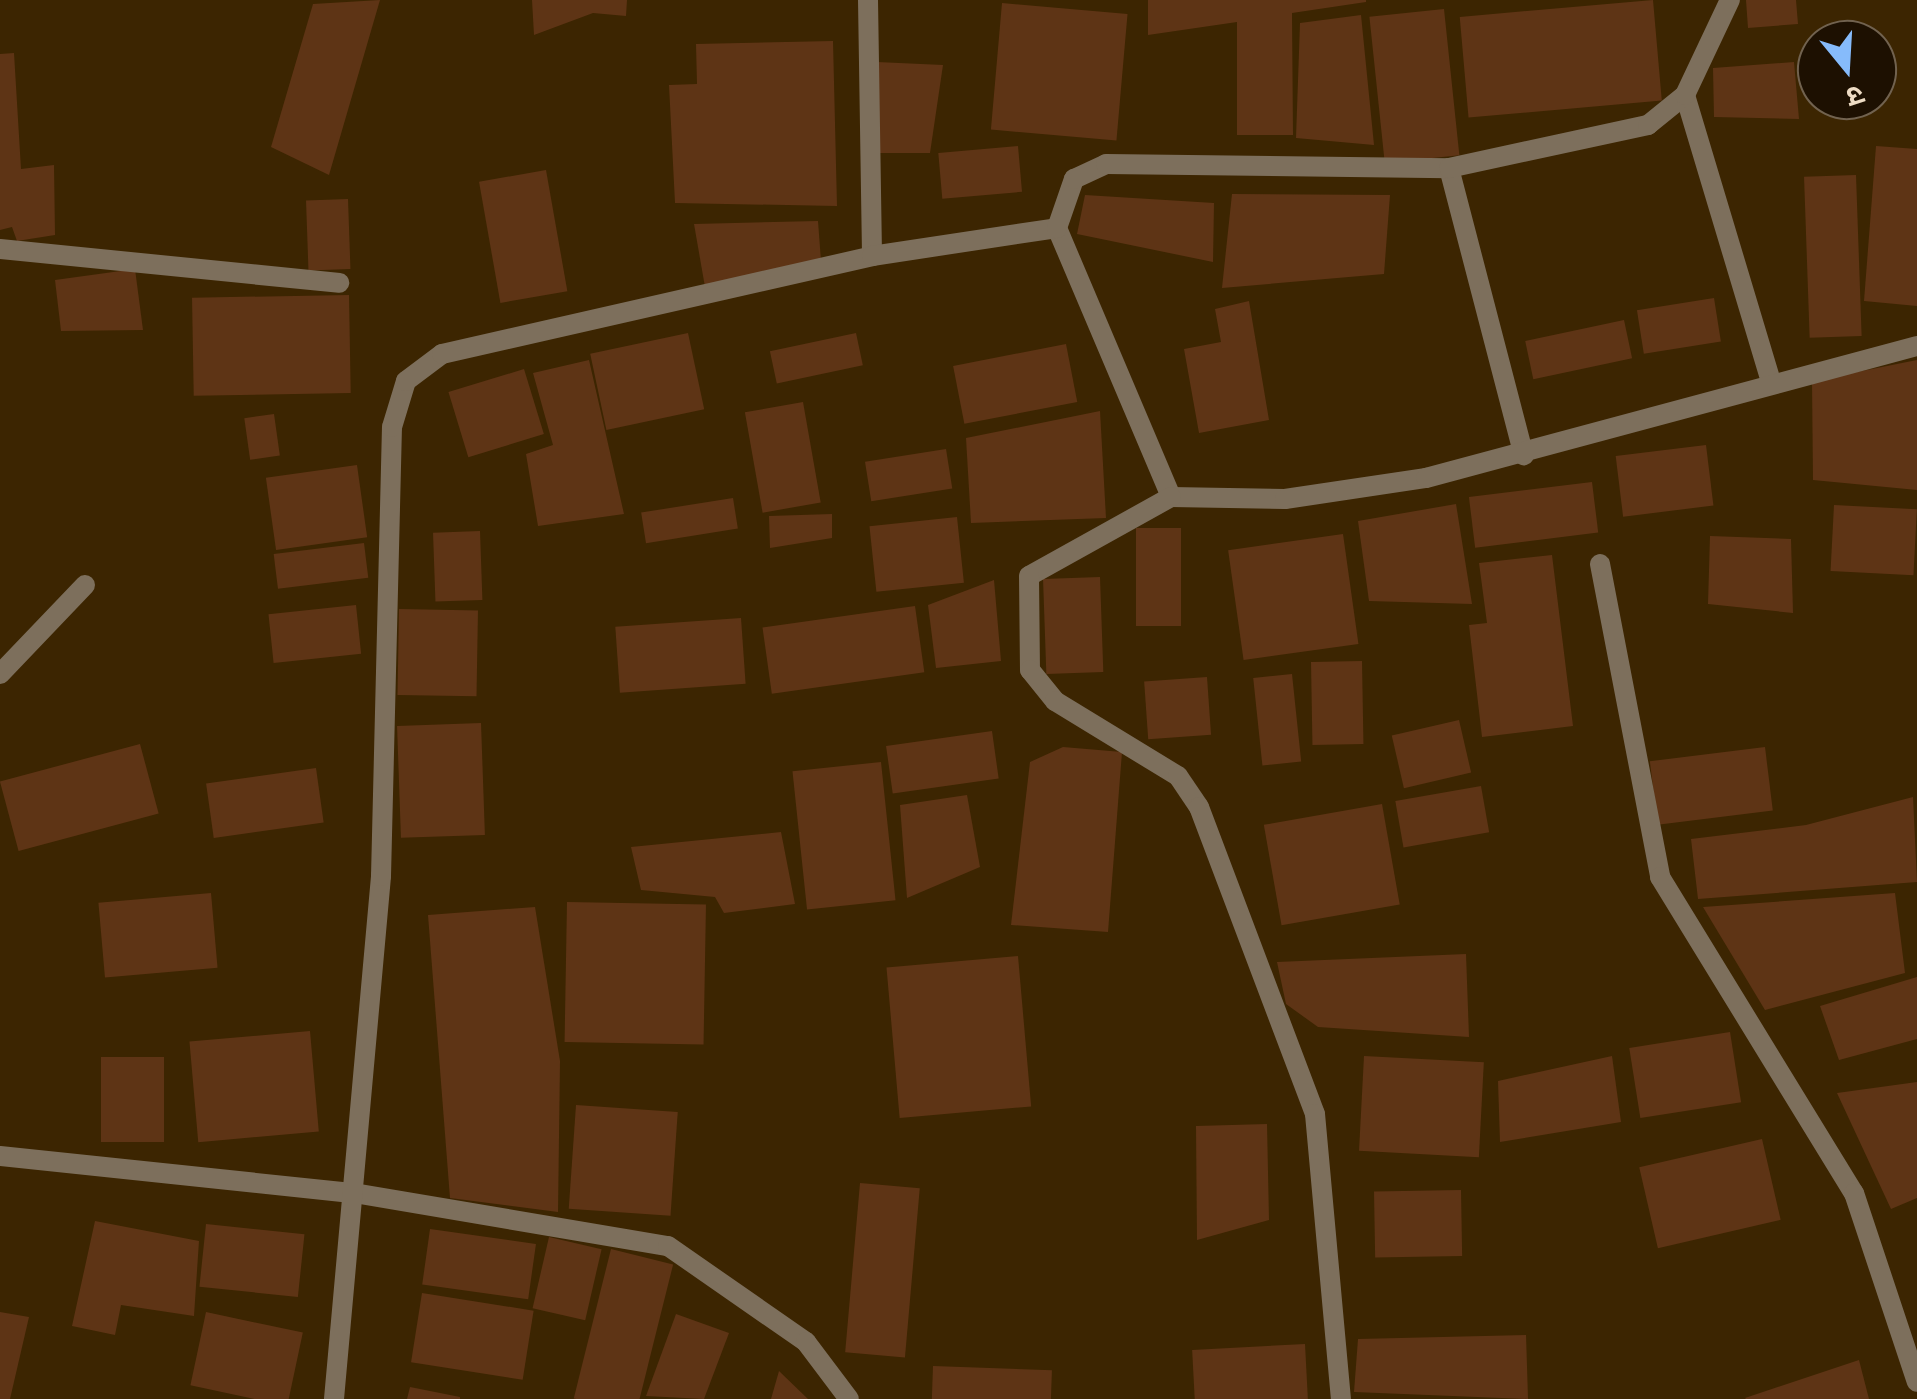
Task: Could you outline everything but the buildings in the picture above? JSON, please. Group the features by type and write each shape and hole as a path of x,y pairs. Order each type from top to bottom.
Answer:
{"street":[{"path":"868,0 872,256"},
{"path":"1171,497 1058,228 1074,179 1106,164 1449,168 1648,125 1685,95 1730,0"},
{"path":"1685,95 1771,382"},
{"path":"1449,168 1524,456"},
{"path":"334,1399 380,876 392,428 406,381 442,354 872,256 1058,228"},
{"path":"0,248 338,283"},
{"path":"1341,1399 1315,1114 1199,807 1178,776 1055,701 1030,670 1029,576 1171,497 1285,499 1524,456 1771,382 1917,346"},
{"path":"1600,564 1660,877 1854,1193 1917,1382"},
{"path":"0,674 85,584"},
{"path":"0,1156 354,1193 668,1246 806,1342 849,1399"}]}
